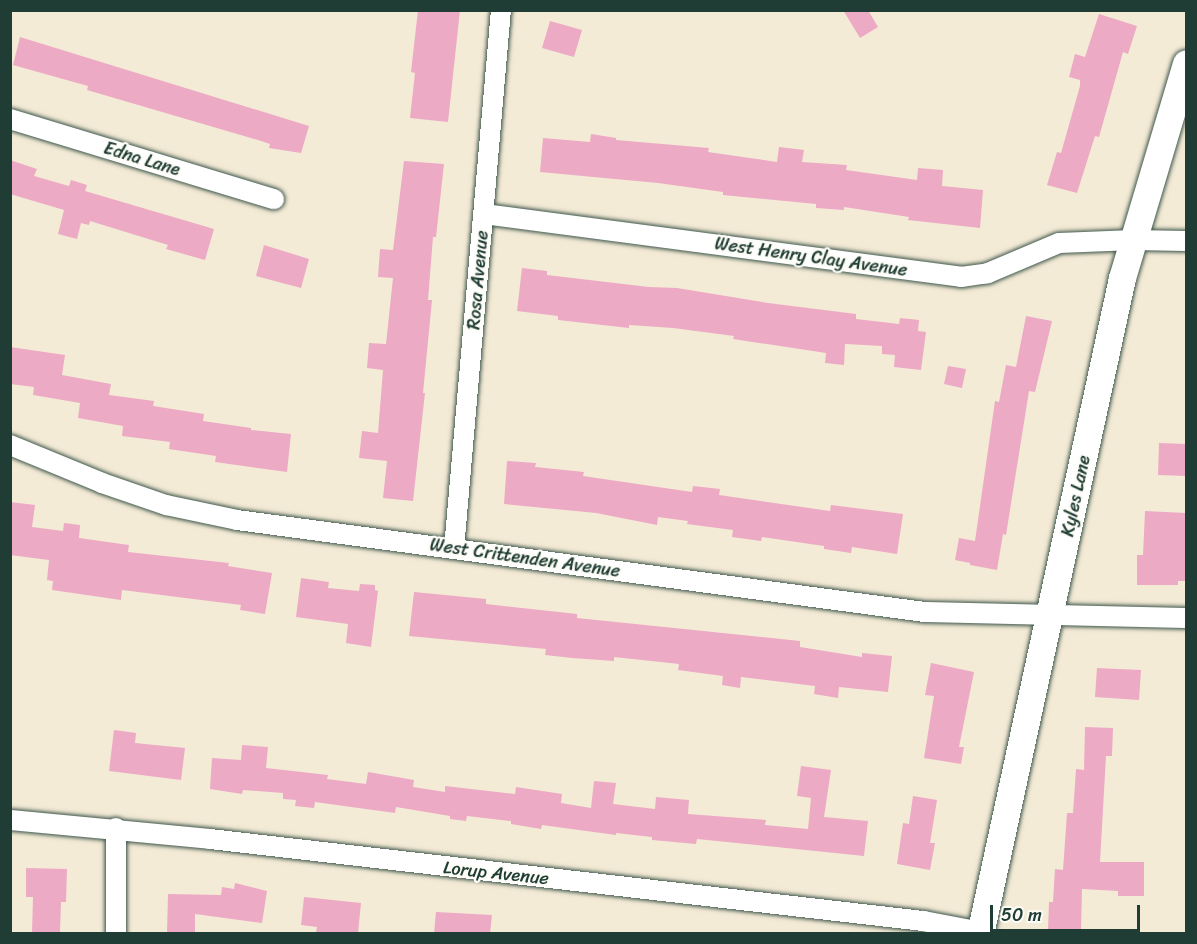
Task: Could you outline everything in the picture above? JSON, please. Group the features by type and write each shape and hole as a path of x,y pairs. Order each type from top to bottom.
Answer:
{"main road":[{"name":"Kyles Lane","path":"980,932 1122,278 1186,63"}],"street":[{"name":"Rosa Avenue","path":"454,549 501,10"},
{"name":"Edna Lane","path":"10,119 274,199"},
{"name":"West Henry Clay Avenue","path":"484,214 962,277 988,273 1059,243 1134,240 1186,241"},
{"name":"West Crittenden Avenue","path":"10,445 102,483 166,505 237,520 924,612 1186,618"},
{"name":"Lorup Avenue","path":"10,820 116,828 923,921 980,932"},
{"path":"116,828 116,933"}],"building":[{"path":"418,10 460,10 448,122 410,118 415,73 411,72"},
{"path":"843,10 868,10 878,27 860,38"},
{"path":"1099,14 1137,26 1128,54 1123,52 1099,137 1095,136 1077,193 1047,185 1057,152 1061,153 1080,86 1080,80 1069,77 1075,54 1085,57"},
{"path":"550,21 582,30 574,57 542,48"},
{"path":"20,37 309,126 301,153 269,148 270,144 258,140 87,90 88,86 13,65"},
{"path":"591,134 616,138 616,140 709,148 708,152 777,162 779,147 804,150 802,162 847,165 846,170 917,180 918,168 943,170 942,186 983,190 980,228 908,220 909,217 844,207 844,210 816,208 816,204 723,195 723,192 658,183 540,172 543,138 590,142"},
{"path":"10,160 37,169 34,176 69,186 71,180 87,185 85,191 214,229 205,260 166,249 168,245 90,221 89,225 81,223 77,239 58,234 64,210 10,194"},
{"path":"404,161 444,164 436,237 433,237 428,300 432,300 423,393 425,393 413,501 383,498 387,461 359,458 362,431 378,433 383,370 367,368 369,343 386,344 393,278 378,277 380,249 393,250"},
{"path":"264,245 309,259 301,288 256,276"},
{"path":"522,268 547,271 547,275 677,288 856,314 856,319 899,324 900,318 919,320 918,331 926,332 921,370 894,367 895,355 882,354 882,346 845,344 844,365 825,363 826,353 733,339 734,336 673,328 629,325 629,328 558,320 558,316 517,311"},
{"path":"1026,316 1052,321 1035,392 1029,391 1006,535 1003,534 997,570 955,560 959,538 975,541 995,401 999,402 1006,365 1016,367"},
{"path":"10,347 65,355 62,375 111,384 109,395 154,401 153,406 204,414 203,421 251,428 251,430 291,434 287,472 215,462 216,456 169,449 170,442 122,436 123,426 78,418 80,403 33,395 34,387 10,384"},
{"path":"948,366 966,369 962,388 944,384"},
{"path":"1159,443 1186,444 1186,476 1158,475"},
{"path":"507,461 536,463 535,467 584,472 583,476 692,492 693,486 720,489 719,495 830,511 831,505 903,514 897,554 852,547 851,553 824,549 824,546 762,537 761,541 732,537 733,530 687,524 688,521 658,517 657,525 596,513 504,504"},
{"path":"10,502 35,505 32,527 63,531 64,523 80,525 79,538 129,545 128,552 229,563 228,566 272,573 265,614 240,610 241,605 122,590 121,600 52,590 53,581 47,580 49,560 10,555"},
{"path":"1145,511 1186,513 1186,581 1178,581 1178,585 1137,585 1137,555 1143,555"},
{"path":"301,578 329,582 328,588 359,591 360,584 375,585 375,590 378,591 371,647 346,643 348,624 296,617"},
{"path":"414,592 486,599 486,604 577,614 577,618 800,641 800,647 862,657 862,653 892,656 888,692 839,687 838,698 814,694 815,686 741,677 740,688 722,685 723,676 678,670 679,664 614,657 614,661 572,658 545,655 546,649 409,636"},
{"path":"931,663 974,672 959,747 964,747 961,764 924,758 934,696 925,695"},
{"path":"1097,668 1141,670 1139,700 1095,697"},
{"path":"1085,727 1113,728 1112,756 1106,756 1100,862 1144,862 1144,896 1118,896 1118,891 1082,889 1081,931 1048,930 1049,902 1053,902 1055,869 1063,870 1067,813 1073,813 1076,769 1084,770"},
{"path":"114,730 136,733 135,743 185,748 181,780 109,771"},
{"path":"242,745 268,747 266,768 328,775 327,779 366,784 368,772 414,780 413,787 445,792 445,786 515,794 516,787 562,794 561,803 591,808 594,781 616,783 613,804 655,809 656,797 689,800 688,814 766,820 765,825 808,829 811,798 797,796 801,766 831,770 824,817 868,821 864,856 697,839 696,844 652,840 652,837 616,833 616,835 542,825 541,829 511,824 511,821 467,816 466,821 450,819 450,816 396,807 395,813 315,802 314,808 295,806 296,800 283,799 283,793 243,790 242,794 210,789 212,758 241,760"},
{"path":"913,796 937,800 930,843 935,843 930,870 897,864 903,823 909,824"},
{"path":"26,868 67,869 66,902 61,902 60,933 32,933 33,897 26,897"},
{"path":"235,883 267,891 262,923 195,914 195,933 167,933 168,894 221,895 222,887 234,889"},
{"path":"304,897 361,903 358,933 316,933 317,927 301,925"},
{"path":"436,912 492,915 490,933 434,933"}]}
